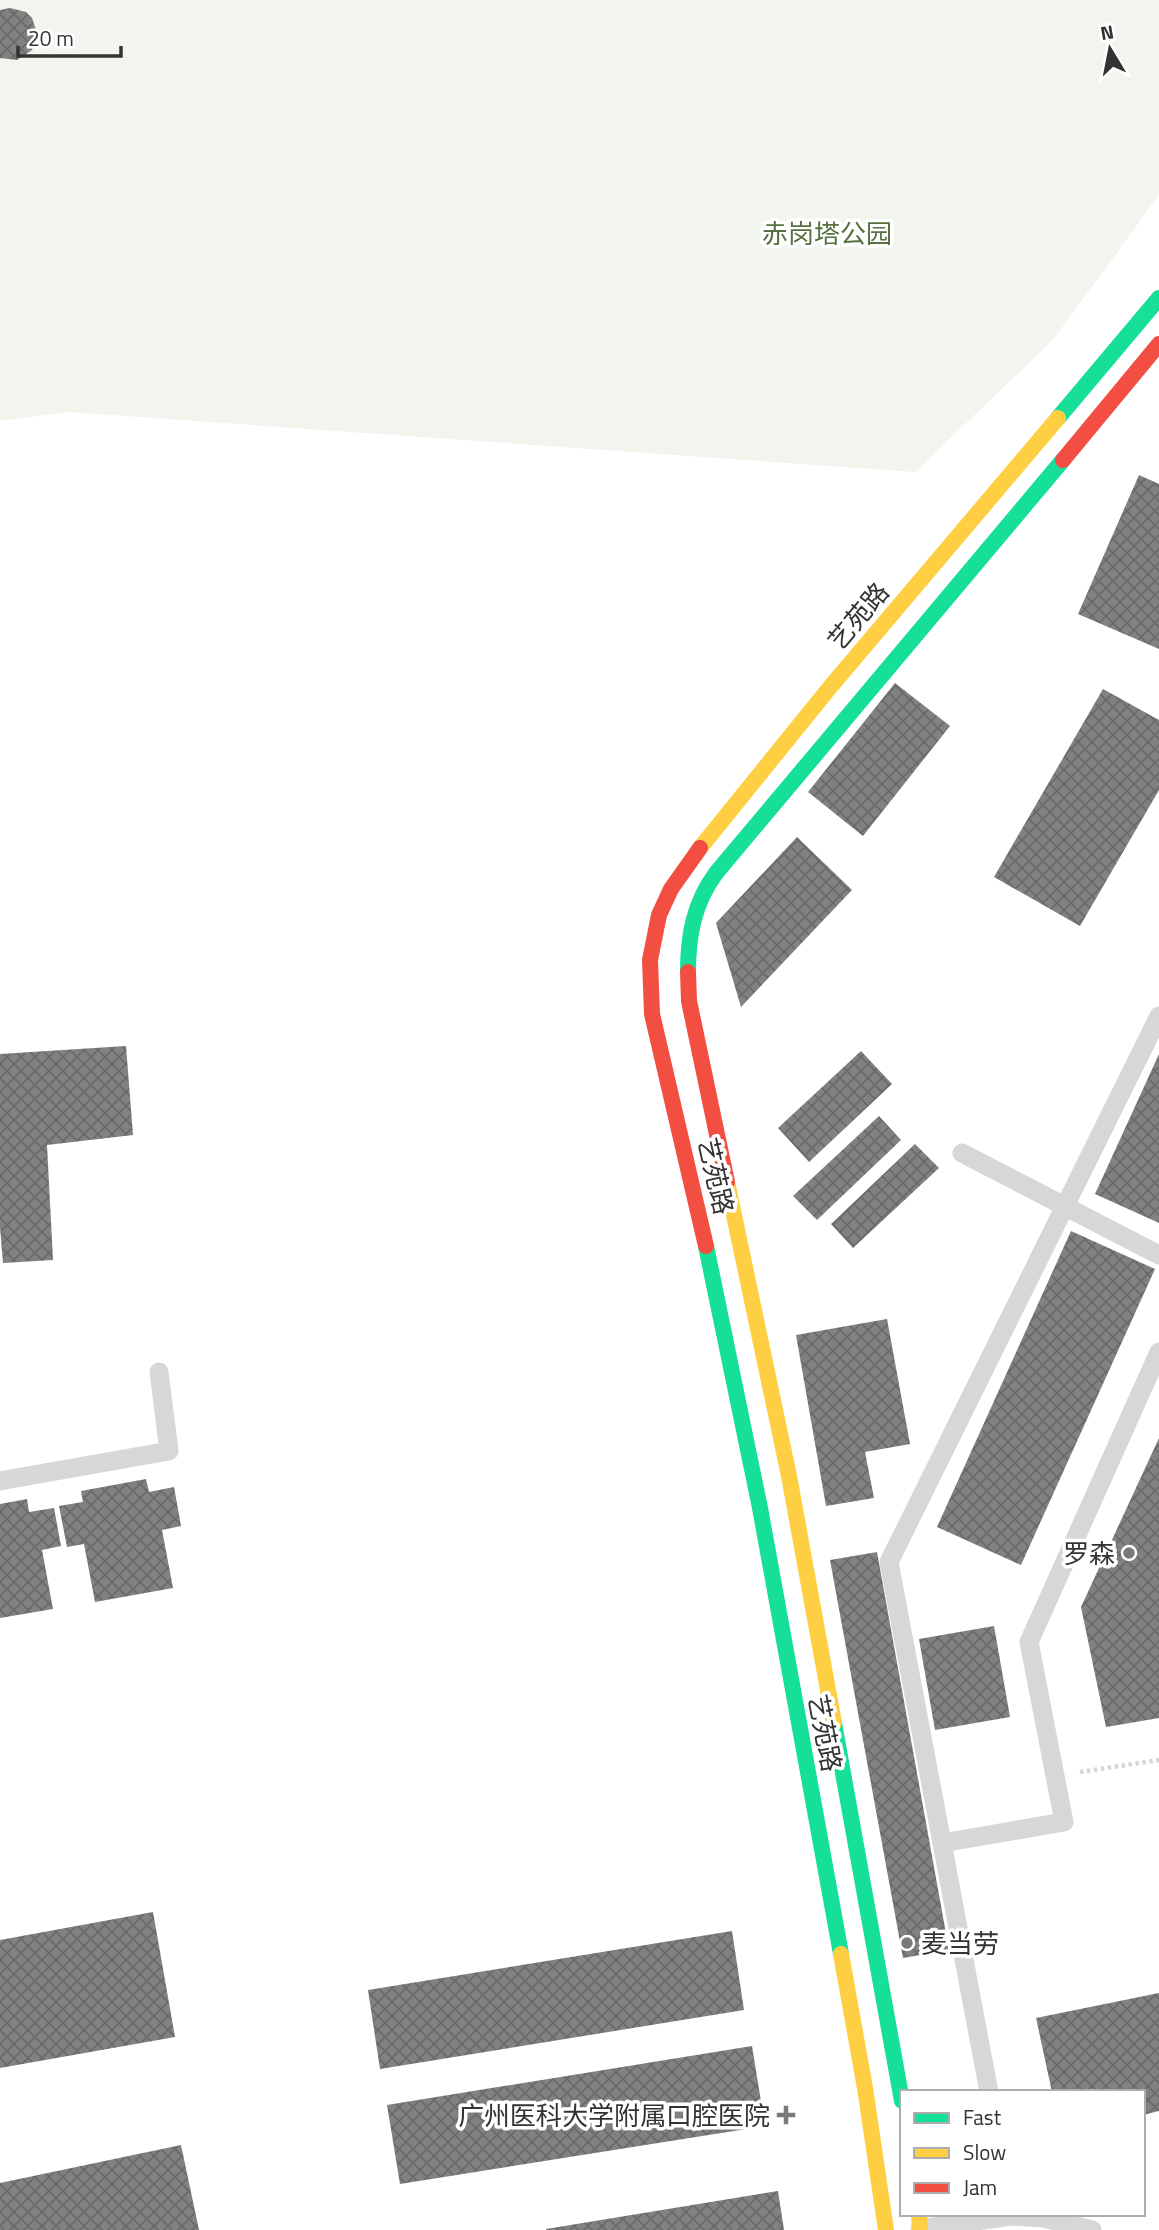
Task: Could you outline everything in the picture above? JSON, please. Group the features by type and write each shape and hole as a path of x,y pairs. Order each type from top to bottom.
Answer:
{"street":[{"name":"艺苑路","path":"887,2230 865,2088 760,1508 695,1193 653,1014 650,960 659,915 671,889 695,854 831,686 1159,298"},
{"name":"艺苑路","path":"900,2090 789,1476 689,1001 687,954 692,921 701,897 733,850 1159,344"}],"lane":[{"path":"989,2090 889,1562 1159,1016"},
{"path":"962,1153 1159,1255"},
{"path":"942,1843 1064,1822 1029,1642 1159,1352"},
{"path":"0,1481 169,1451 159,1372"},
{"path":"920,2224 1044,2218 1091,2230"}],"path":[{"path":"1055,1776 1159,1760"}],"green space":[{"name":"赤岗塔公园","path":"0,0 1159,0 1159,195 1053,340 915,472 68,412 0,421"}],"building":[{"path":"10,8 26,12 32,18 37,33 32,50 17,60 0,58 0,10"},
{"path":"1139,475 1159,484 1159,649 1078,614"},
{"path":"895,683 950,726 863,836 808,792"},
{"path":"1103,689 1159,720 1159,790 1080,926 994,877"},
{"path":"797,837 852,890 741,1007 716,923"},
{"path":"126,1046 133,1135 47,1145 53,1260 3,1263 0,1227 0,1054"},
{"path":"861,1051 892,1084 809,1162 778,1128"},
{"path":"1159,1054 1159,1223 1095,1194"},
{"path":"879,1116 901,1140 817,1220 793,1196"},
{"path":"915,1144 939,1168 853,1248 831,1224"},
{"path":"1071,1231 1155,1269 1021,1565 937,1527"},
{"path":"887,1319 910,1444 865,1452 874,1498 826,1506 796,1335"},
{"path":"1159,1438 1159,1718 1106,1727 1081,1607"},
{"path":"146,1479 149,1492 174,1487 181,1526 162,1530 173,1588 95,1602 84,1544 67,1547 59,1506 83,1502 81,1491"},
{"path":"27,1499 29,1512 54,1508 61,1546 42,1550 53,1609 0,1618 0,1504"},
{"path":"877,1552 949,1950 903,1958 830,1560"},
{"path":"994,1626 1010,1717 935,1730 919,1639"},
{"path":"153,1912 175,2037 0,2068 0,1940"},
{"path":"732,1931 744,2010 380,2069 368,1990"},
{"path":"1159,1993 1159,2111 1145,2114 1145,2090 1052,2090 1036,2018"},
{"path":"752,2046 765,2126 400,2184 387,2105"},
{"path":"181,2145 199,2230 0,2230 0,2183"},
{"path":"778,2191 784,2230 546,2230 546,2229"}],"traffic: fast":[{"path":"1058,418 1159,298"},
{"path":"688,972 689,945 697,908 716,873 1063,460"},
{"path":"706,1246 760,1508 841,1954"},
{"path":"834,1723 900,2090"}],"traffic: slow":[{"path":"700,848 831,686 1058,418"},
{"path":"727,1182 789,1476 834,1723"},
{"path":"841,1954 865,2088 886,2230"},
{"path":"919,2216 920,2230"}],"traffic: jam":[{"path":"1063,460 1159,344"},
{"path":"700,848 671,889 659,915 650,960 652,1014 706,1246"},
{"path":"688,972 689,1001 727,1182"}],"place":[{"name":"罗森","path":"1129,1553"},
{"name":"麦当劳","path":"907,1943"},
{"name":"广州医科大学附属口腔医院","path":"786,2115"}]}
